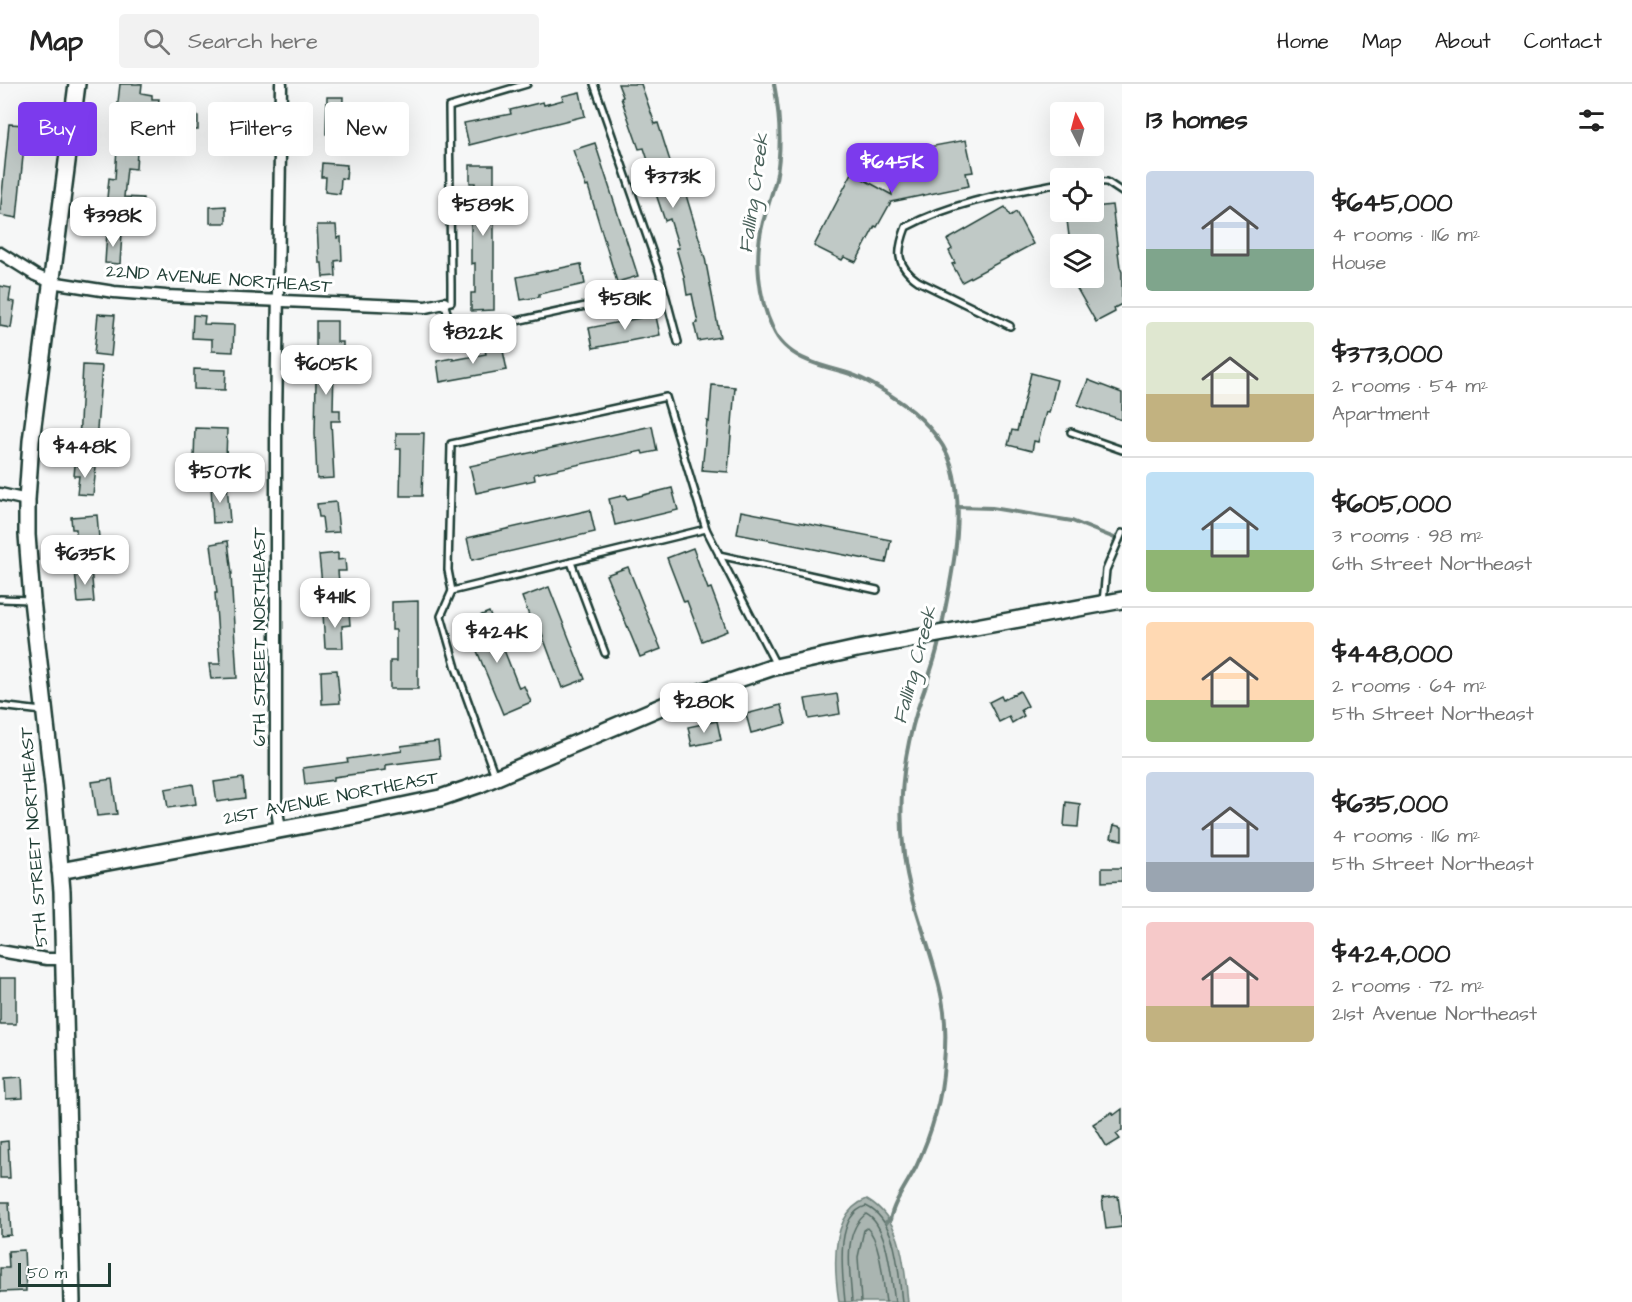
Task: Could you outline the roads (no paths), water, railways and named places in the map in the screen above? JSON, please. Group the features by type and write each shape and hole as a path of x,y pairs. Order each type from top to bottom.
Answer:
{"street":[{"name":"5TH STREET NORTHEAST","path":"72,1302 60,871 32,600 27,500 31,441 77,84"},
{"name":"6TH STREET NORTHEAST","path":"280,830 276,803 277,300 281,84"},
{"name":"22ND AVENUE NORTHEAST","path":"0,253 35,275 51,282 144,295 426,307 444,303"},
{"path":"0,494 27,500"},
{"name":"21ST AVENUE NORTHEAST","path":"60,871 359,816 440,798 495,778 676,700 777,667 857,649 1122,600"},
{"path":"0,951 47,959 63,959"}],"lane":[{"path":"527,84 449,107 451,302 444,303 451,324 460,330 471,331 663,290"},
{"path":"594,84 659,272 678,342"},
{"path":"1104,182 1122,192"},
{"path":"1010,326 918,281 907,273 900,261 900,243 906,227 922,218 999,194 1050,185"},
{"path":"495,778 456,668 441,616 452,591 448,570 451,444 666,397 706,529 777,667"},
{"path":"1071,432 1122,450"},
{"path":"452,591 706,529"},
{"path":"1103,603 1106,570 1122,533"},
{"path":"719,555 877,590"},
{"path":"571,562 605,653"},
{"path":"0,599 32,600"},
{"path":"0,705 44,711"}],"water":[{"path":"867,1199 879,1208 895,1231 903,1258 908,1302 839,1302 836,1259 840,1229 846,1216 855,1206"}],"waterway":[{"name":"Falling Creek","path":"774,84 780,143 776,179 760,235 758,263 764,304 773,329 785,347 803,358 857,377 884,391 921,419 936,436 947,454 956,484 958,526 953,568 941,630"},
{"path":"957,507 992,508 1072,521 1122,541"},
{"name":"Falling Creek","path":"886,1222 890,1220 926,1142 935,1116 943,1076 945,1039 943,1007 933,963 911,892 902,837 903,782 908,746 940,637"}]}
